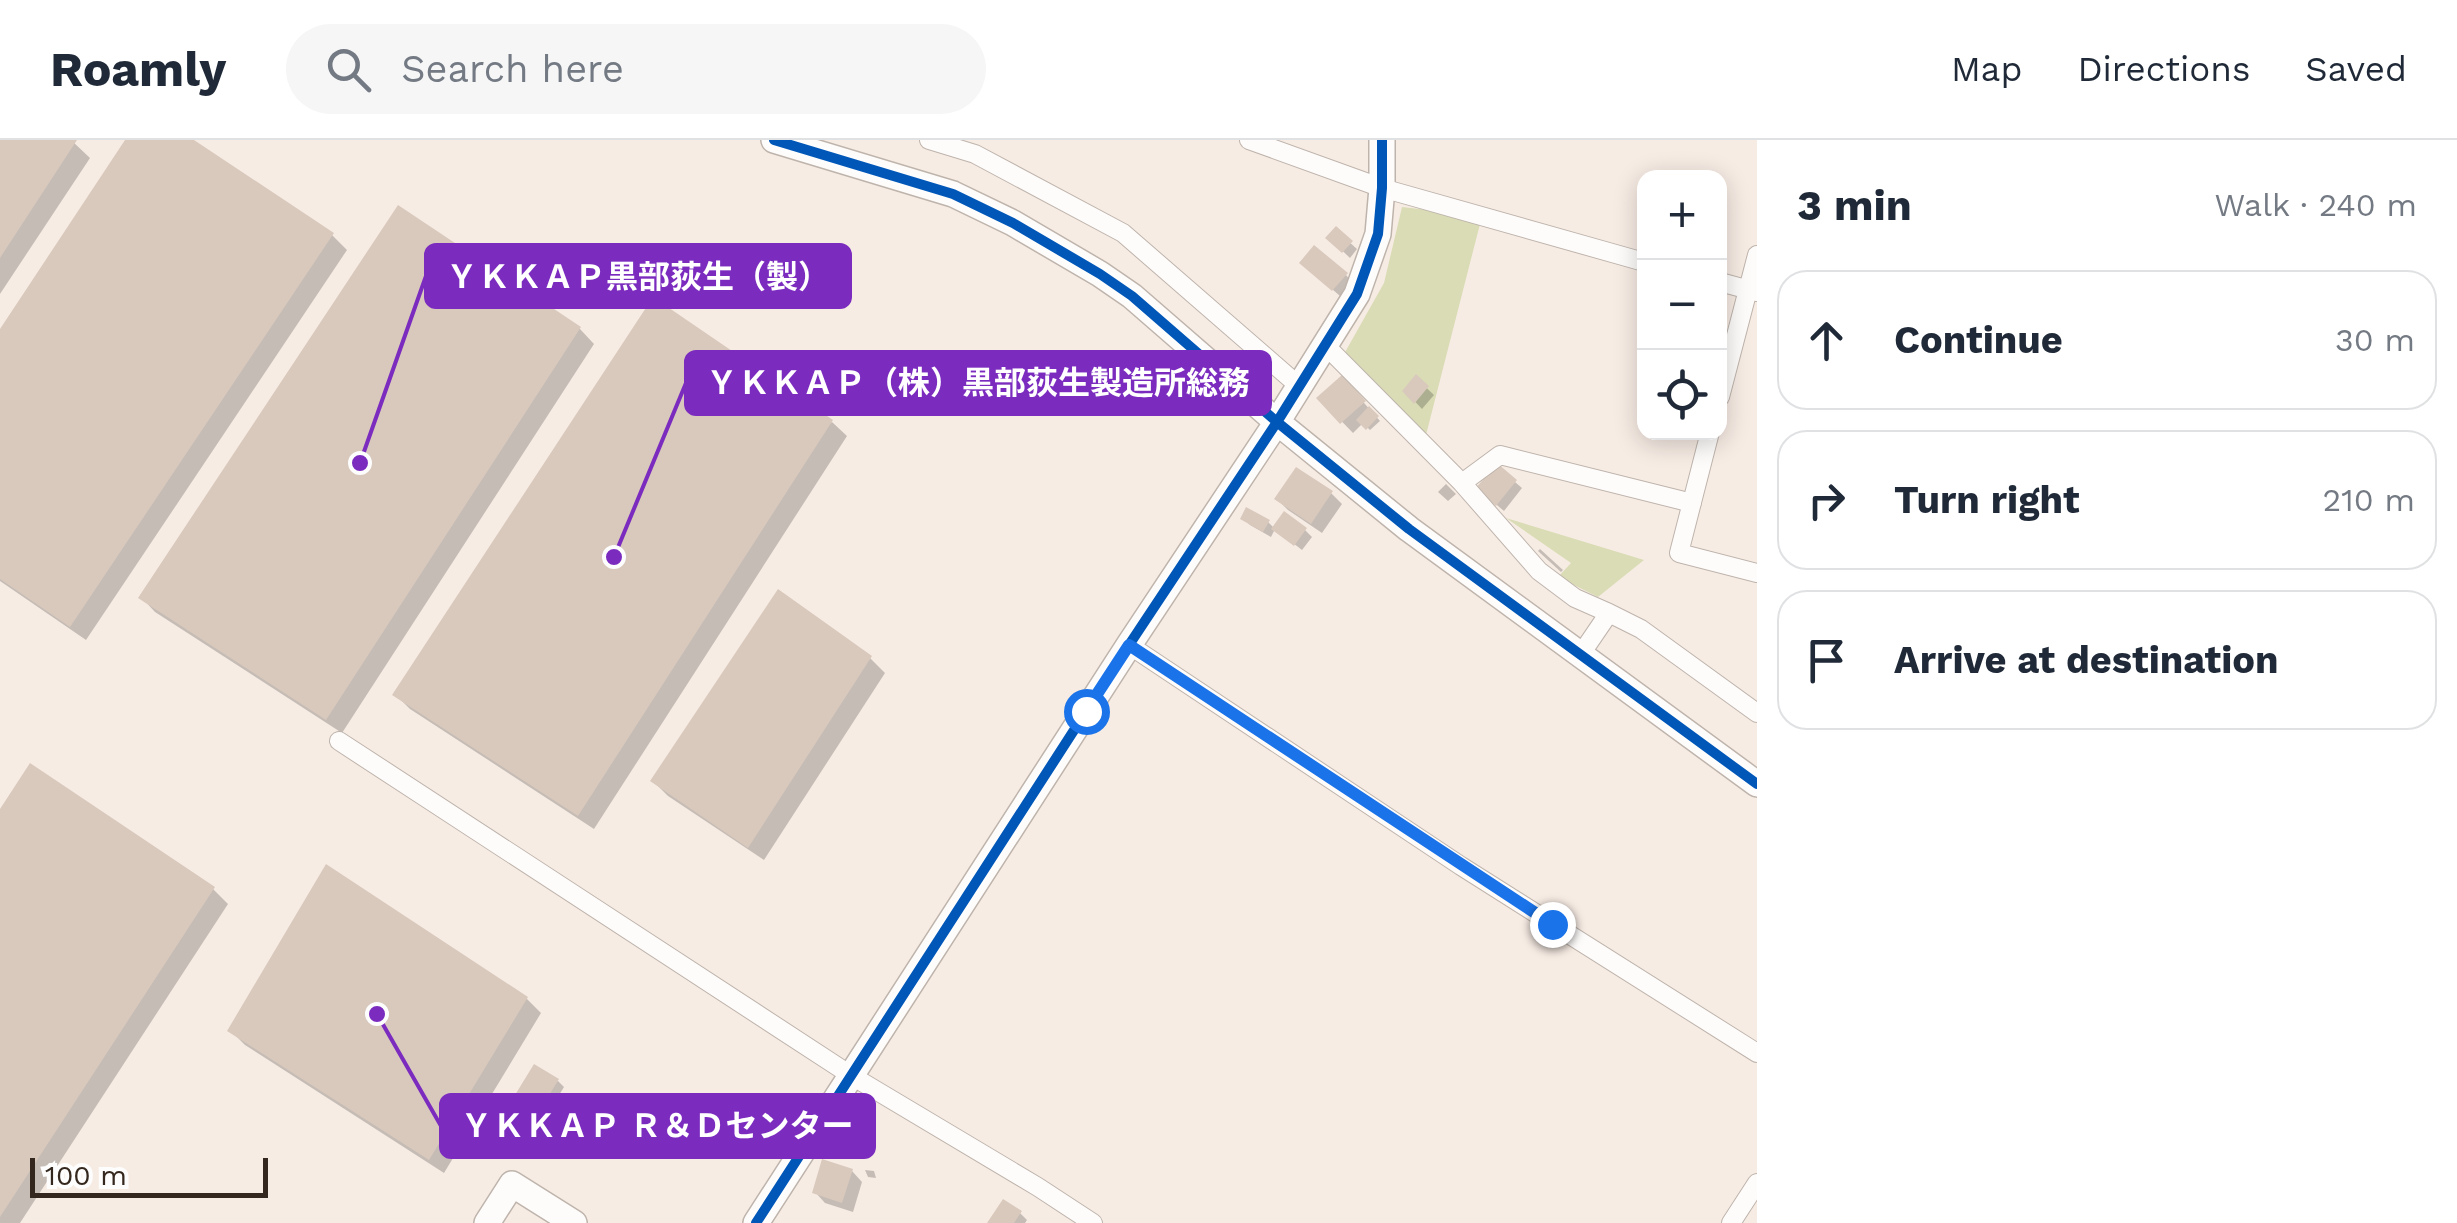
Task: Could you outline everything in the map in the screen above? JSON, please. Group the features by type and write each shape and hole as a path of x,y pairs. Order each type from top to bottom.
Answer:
{"street":[{"path":"774,140 953,194 1012,222 1100,274 1132,296 1277,422 1409,528 1757,784"},
{"path":"929,140 975,154 1123,234 1300,386"},
{"path":"1249,140 1382,188 1637,260"},
{"path":"756,1223 1357,294 1378,234 1382,140"},
{"path":"1727,374 1752,291 1757,254"},
{"path":"1727,284 1752,291"},
{"path":"1325,345 1462,483 1539,571 1575,598 1641,629 1757,713"},
{"path":"1708,440 1679,553 1757,573"},
{"path":"1462,483 1500,455 1692,503"},
{"path":"1581,654 1609,612"},
{"path":"1129,645 1461,866 1757,1054"},
{"path":"339,741 852,1076 1093,1223"},
{"path":"1731,1223 1757,1183"},
{"path":"487,1223 512,1184 574,1223"}],"green space":[{"path":"1402,207 1437,211 1480,224 1426,435 1344,354 1384,283"},
{"path":"1506,518 1644,560 1598,597 1558,577 1571,563"}],"building":[{"path":"0,140 77,140 0,258"},
{"path":"125,140 194,140 334,233 70,627 0,579 0,329"},
{"path":"398,205 581,327 326,720 138,598"},
{"path":"1336,226 1353,241 1342,253 1325,238"},
{"path":"1314,245 1348,273 1332,291 1299,263"},
{"path":"653,297 833,420 578,816 392,695"},
{"path":"1416,374 1429,386 1414,404 1402,391"},
{"path":"1342,375 1366,401 1340,424 1316,398"},
{"path":"1369,406 1379,416 1366,430 1356,420"},
{"path":"1497,463 1517,480 1496,506 1475,489"},
{"path":"1296,467 1333,491 1311,524 1274,499"},
{"path":"1246,507 1270,520 1263,532 1240,519"},
{"path":"1284,511 1307,528 1294,546 1271,529"},
{"path":"778,589 872,656 748,848 650,781"},
{"path":"30,763 215,887 0,1217 0,809"},
{"path":"326,864 528,997 429,1160 227,1031"},
{"path":"534,1064 559,1079 540,1110 515,1095"},
{"path":"822,1159 853,1169 842,1203 812,1193"},
{"path":"1003,1199 1022,1211 1014,1223 987,1223"}],"cycle path":[{"path":"774,140 953,194 1013,223 1100,274 1132,296 1277,422 1409,529 1757,784"},
{"path":"756,1223 1357,294 1378,234 1382,140"}],"place":[{"name":"ＹＫＫＡＰ黒部荻生（製）","path":"360,463"},
{"name":"ＹＫＫＡＰ（株）黒部荻生製造所総務","path":"614,557"},
{"name":"ＹＫＫＡＰ Ｒ＆Ｄセンター","path":"377,1014"}],"route":[{"path":"1086,711 1129,645 1552,924"}]}
